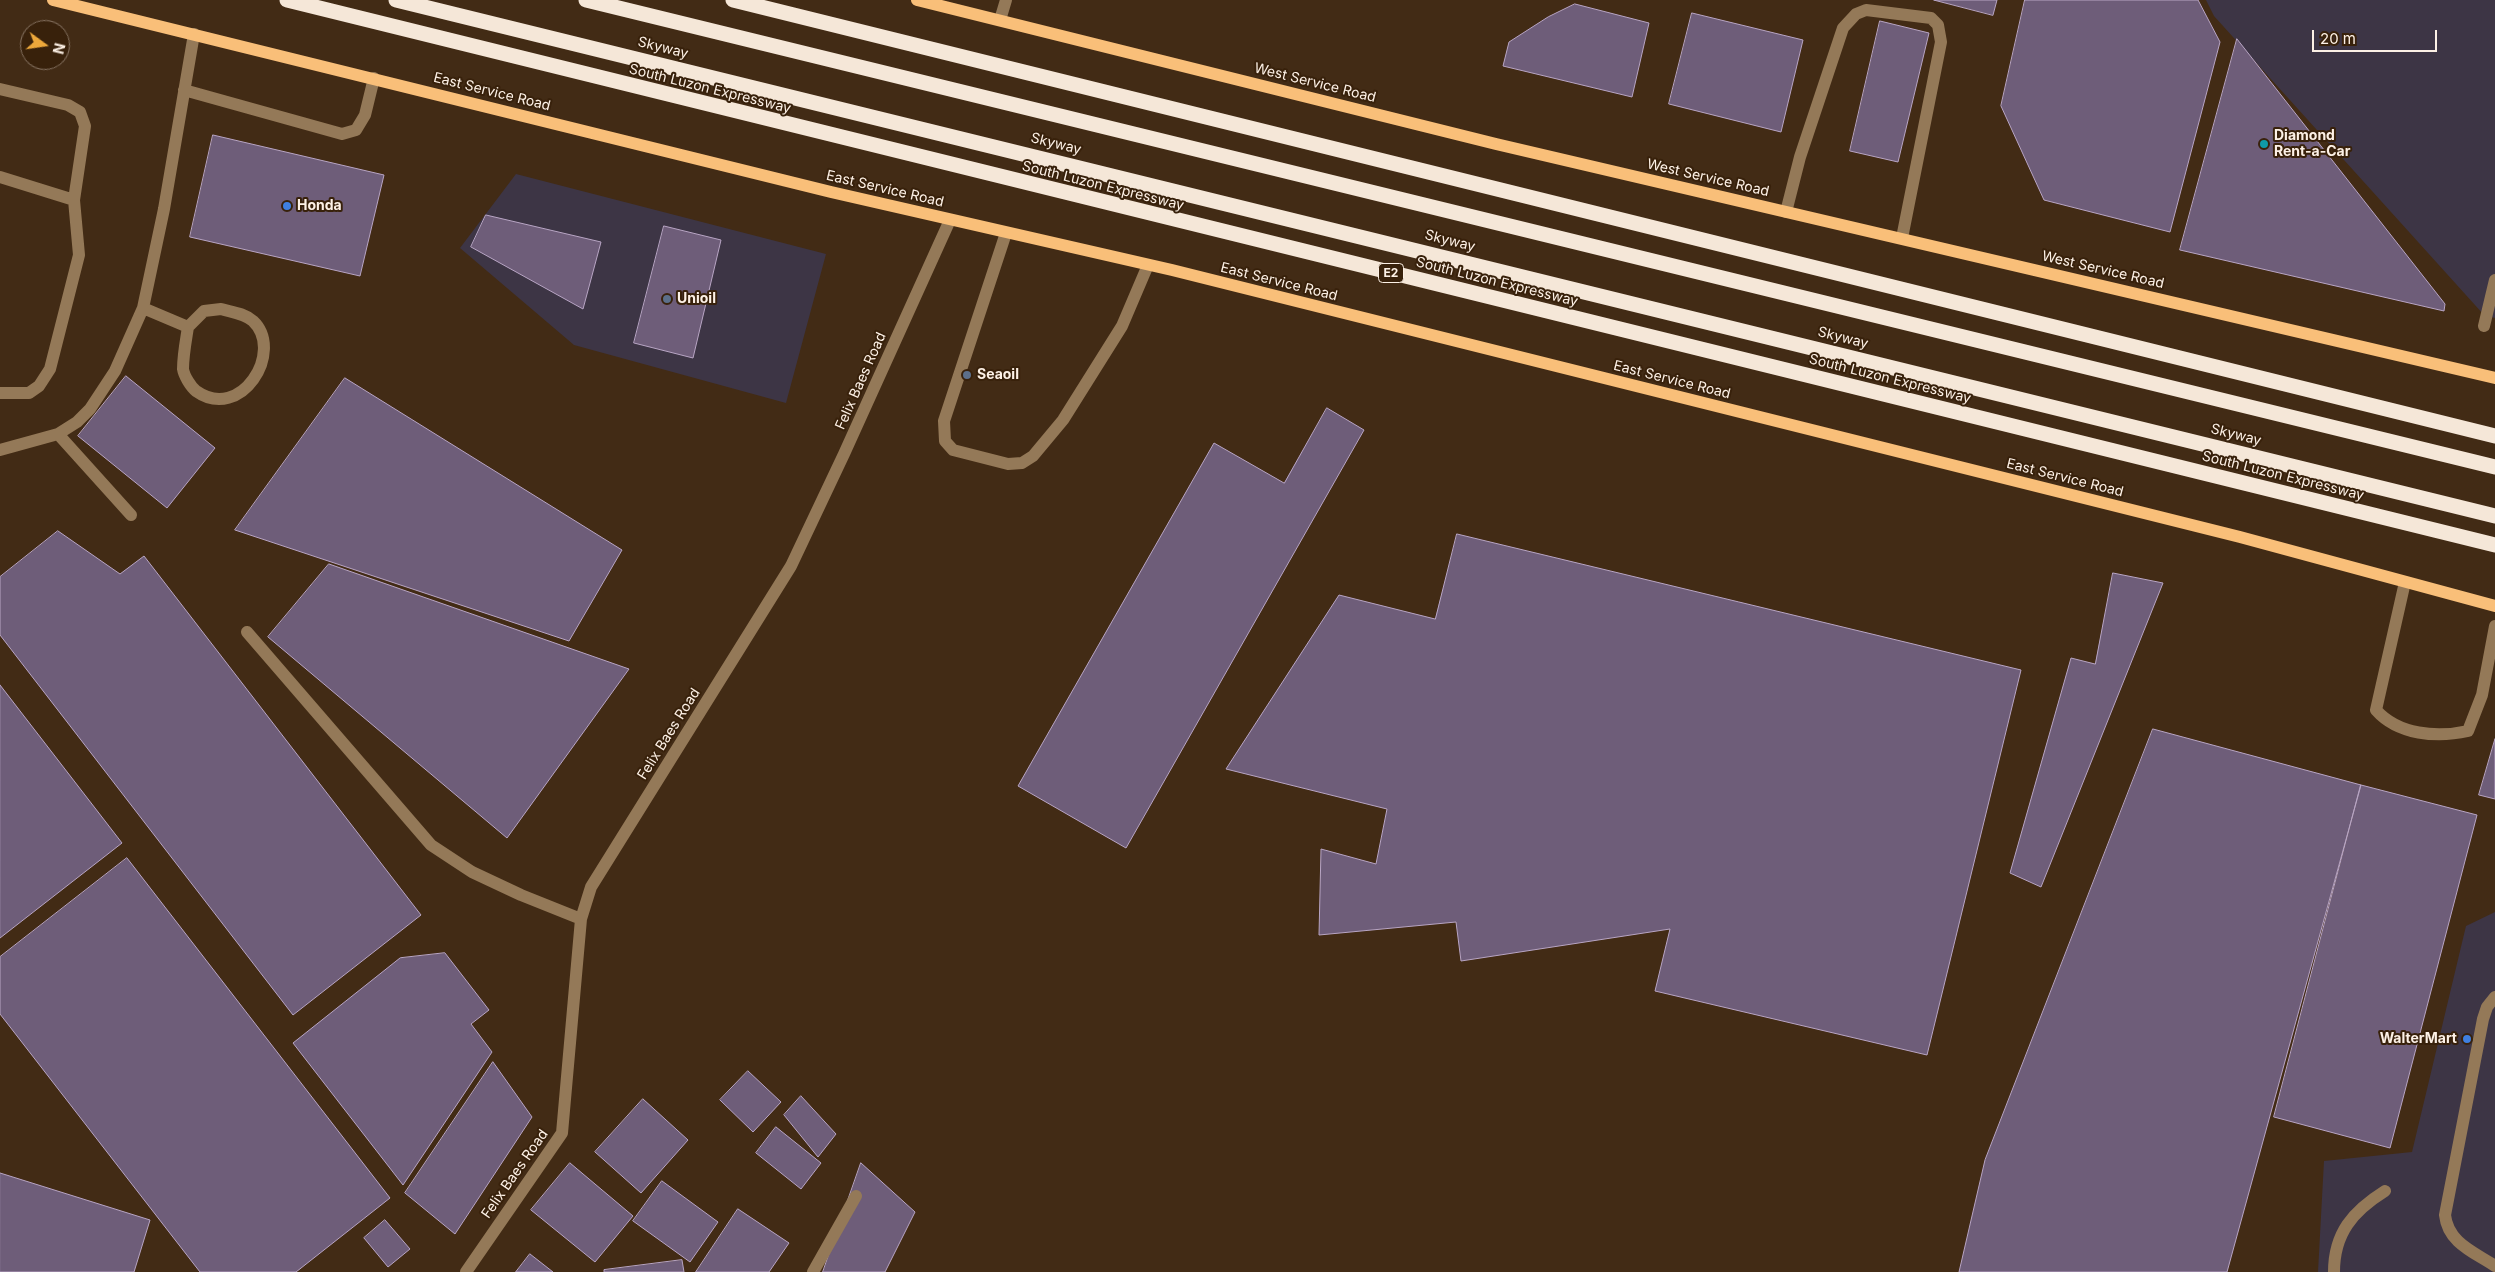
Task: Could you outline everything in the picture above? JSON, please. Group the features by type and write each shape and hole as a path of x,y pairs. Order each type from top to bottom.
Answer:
{"highway":[{"name":"South Luzon Expressway","path":"287,0 2495,545"},
{"name":"Skyway","path":"396,0 2495,516"},
{"name":"Skyway","path":"586,0 2495,467"},
{"path":"733,0 2495,436"}],"main road":[{"name":"East Service Road","path":"53,0 950,220 1148,265 2231,534 2495,606"},
{"name":"West Service Road","path":"917,0 1496,144 2495,378"}],"street":[{"path":"1000,20 1006,0"},
{"path":"1786,212 1800,157 1843,28 1856,14 1866,10 1932,18 1938,25 1941,42 1902,238"},
{"path":"0,450 58,434 77,422 90,409 115,371 143,308 164,209 194,34"},
{"path":"184,90 342,134 356,130 365,115 374,78"},
{"path":"0,89 68,105 80,112 85,126 85,140 74,200 79,255 50,369 39,386 29,393 0,393"},
{"path":"0,178 74,200"},
{"name":"Felix Baes Road","path":"466,1272 562,1133 581,919 591,887 791,566 950,220"},
{"path":"1006,232 953,392 944,421 944,431 945,441 953,450 1008,464 1022,463 1033,456 1063,420 1122,326 1148,265"},
{"path":"2484,326 2495,280"},
{"path":"143,308 188,327"},
{"path":"220,309 238,313 252,320 260,330 265,343 258,374 246,391 227,399 204,397 192,388 183,371 188,327 204,312 220,309"},
{"path":"58,434 132,515"},
{"path":"2404,582 2376,710 2386,722 2410,730 2447,736 2468,731 2482,696 2495,626"},
{"path":"247,632 431,844 472,872 521,896 581,919"},
{"path":"2495,997 2487,1007 2483,1019 2445,1215 2446,1228 2455,1240 2495,1266"},
{"path":"2334,1272 2334,1254 2344,1228 2362,1205 2384,1191"},
{"path":"813,1272 856,1196"}],"shaded area":[{"path":"2206,0 2495,0 2495,318 2484,315 2214,16"},
{"name":"Unioil","path":"516,174 826,254 786,403 574,345 460,248"},
{"name":"WalterMart","path":"2495,912 2495,1272 2318,1272 2324,1161 2412,1152 2466,926"}],"building":[{"path":"1934,0 1997,0 1993,15"},
{"path":"2025,0 2198,0 2220,42 2170,232 2044,200 2001,106"},
{"path":"1575,4 1649,23 1632,97 1503,66 1509,42 1548,17"},
{"path":"1692,13 1803,40 1781,132 1669,104"},
{"path":"1880,21 1929,33 1898,162 1850,151"},
{"name":"Diamond Rent-a-Car","path":"2237,39 2445,304 2444,311 2180,250"},
{"name":"Honda","path":"213,135 384,175 360,276 190,237"},
{"path":"486,215 601,242 583,309 471,247"},
{"path":"664,226 721,240 693,358 634,343"},
{"path":"126,376 215,448 167,508 78,436"},
{"path":"345,378 622,550 569,641 235,530"},
{"path":"1327,408 1364,430 1126,848 1018,786 1214,443 1284,483"},
{"path":"58,531 120,574 144,556 421,915 293,1015 0,635 0,577"},
{"path":"1457,534 2021,670 1927,1055 1655,991 1670,929 1461,961 1456,922 1319,935 1321,849 1376,864 1387,809 1226,769 1339,595 1435,619"},
{"path":"329,564 629,669 507,838 268,637"},
{"path":"2113,573 2163,583 2041,887 2010,873 2071,658 2095,664"},
{"path":"0,685 122,843 0,938"},
{"path":"2153,729 2361,785 2227,1272 1959,1272 1985,1160"},
{"path":"2495,739 2495,799 2479,795"},
{"path":"2361,785 2477,815 2390,1148 2274,1117"},
{"path":"127,858 390,1198 296,1272 200,1272 0,1014 0,957"},
{"path":"445,953 489,1010 471,1024 492,1052 403,1185 293,1043 400,958"},
{"path":"493,1062 532,1117 455,1234 405,1193"},
{"path":"748,1071 781,1102 753,1132 720,1100"},
{"path":"801,1096 836,1134 818,1157 784,1115"},
{"path":"643,1099 688,1140 641,1193 595,1152"},
{"path":"776,1127 821,1163 801,1189 756,1153"},
{"path":"570,1163 633,1216 595,1262 531,1210"},
{"path":"861,1163 915,1212 885,1272 823,1272"},
{"path":"0,1173 150,1220 134,1272 0,1272"},
{"path":"662,1181 718,1222 690,1262 633,1221"},
{"path":"738,1209 789,1243 769,1272 696,1272"},
{"path":"385,1220 410,1249 388,1267 364,1238"},
{"path":"530,1254 553,1272 516,1272"},
{"path":"682,1260 684,1272 604,1272 604,1270"}],"place":[{"name":"Diamond Rent-a-Car","path":"2264,144"},
{"name":"Honda","path":"287,206"},
{"name":"Unioil","path":"667,299"},
{"name":"Seaoil","path":"967,375"},
{"name":"WalterMart","path":"2467,1039"}]}
